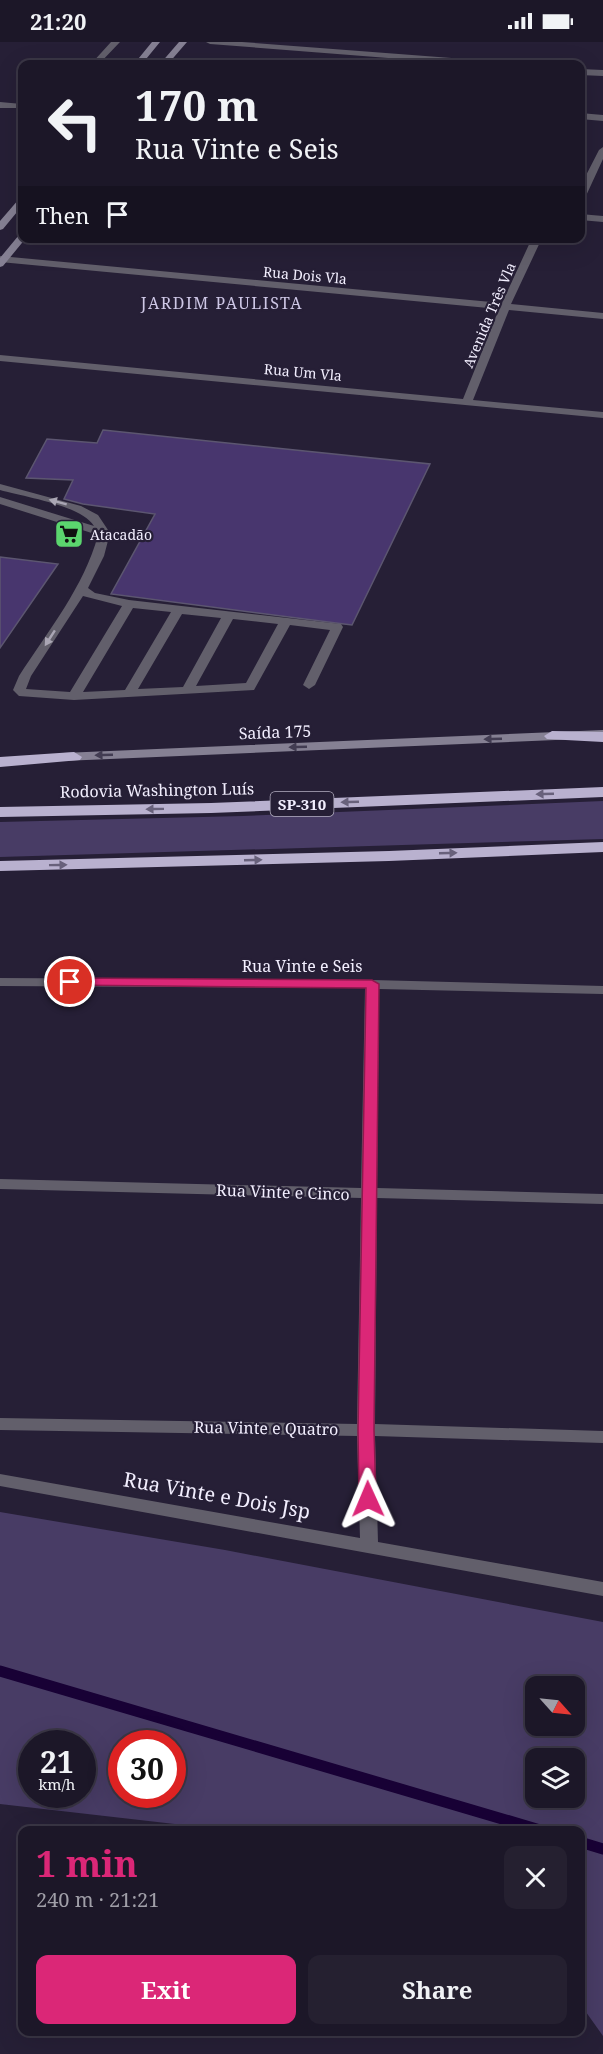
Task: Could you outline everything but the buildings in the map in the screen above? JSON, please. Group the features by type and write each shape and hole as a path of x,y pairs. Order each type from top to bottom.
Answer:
{"highway":[{"path":"552,736 603,735"},
{"path":"0,760 74,757"},
{"name":"Rodovia Washington Luís","path":"0,812 211,808 603,792"},
{"path":"0,866 603,847"}],"main road":[{"path":"141,60 156,42"},
{"path":"167,60 183,42"},
{"path":"0,227 18,206"},
{"path":"1,261 18,242"},
{"name":"Saída 175","path":"74,757 552,736"}],"street":[{"path":"99,60 116,42"},
{"path":"210,42 440,60"},
{"path":"585,72 603,74"},
{"path":"0,105 18,106"},
{"path":"585,116 603,117"},
{"path":"585,188 603,150"},
{"path":"585,218 603,219"},
{"name":"Avenida Três Vla","path":"466,402 505,307 535,243"},
{"name":"Rua Dois Vla","path":"1,261 603,316"},
{"name":"Rua Um Vla","path":"0,358 603,416"},
{"path":"0,487 77,507 94,517 104,533 98,556 82,589 25,676 19,690 29,694 74,696 250,687 286,621"},
{"path":"0,500 104,533"},
{"path":"82,589 91,596 129,604 337,627 309,685"},
{"path":"74,696 129,604"},
{"path":"129,693 179,609"},
{"path":"187,690 229,615"},
{"name":"Rua Vinte e Seis","path":"0,982 372,984 603,990"},
{"path":"369,1545 366,1430 371,1194 372,984"},
{"name":"Rua Vinte e Cinco","path":"0,1184 603,1198"},
{"name":"Rua Vinte e Quatro","path":"0,1424 366,1430 603,1437"},
{"name":"Rua Vinte e Dois Jsp","path":"0,1480 603,1589"}],"shaded area":[{"path":"603,801 603,839 0,857 0,822 243,816"},
{"path":"0,1512 225,1550 603,1622 603,2036 585,2011 585,1826 192,1826 35,1808 96,1808 96,1730 18,1730 18,1806 0,1804"}],"waterway":[{"path":"0,1671 526,1826"},
{"path":"585,1844 603,1849"}],"place":[{"name":"Atacadão","path":"69,534"}],"district":[{"name":"JARDIM PAULISTA","path":"222,303"}],"route":[{"path":"70,982 372,984 371,1194 366,1430 368,1499"}]}
